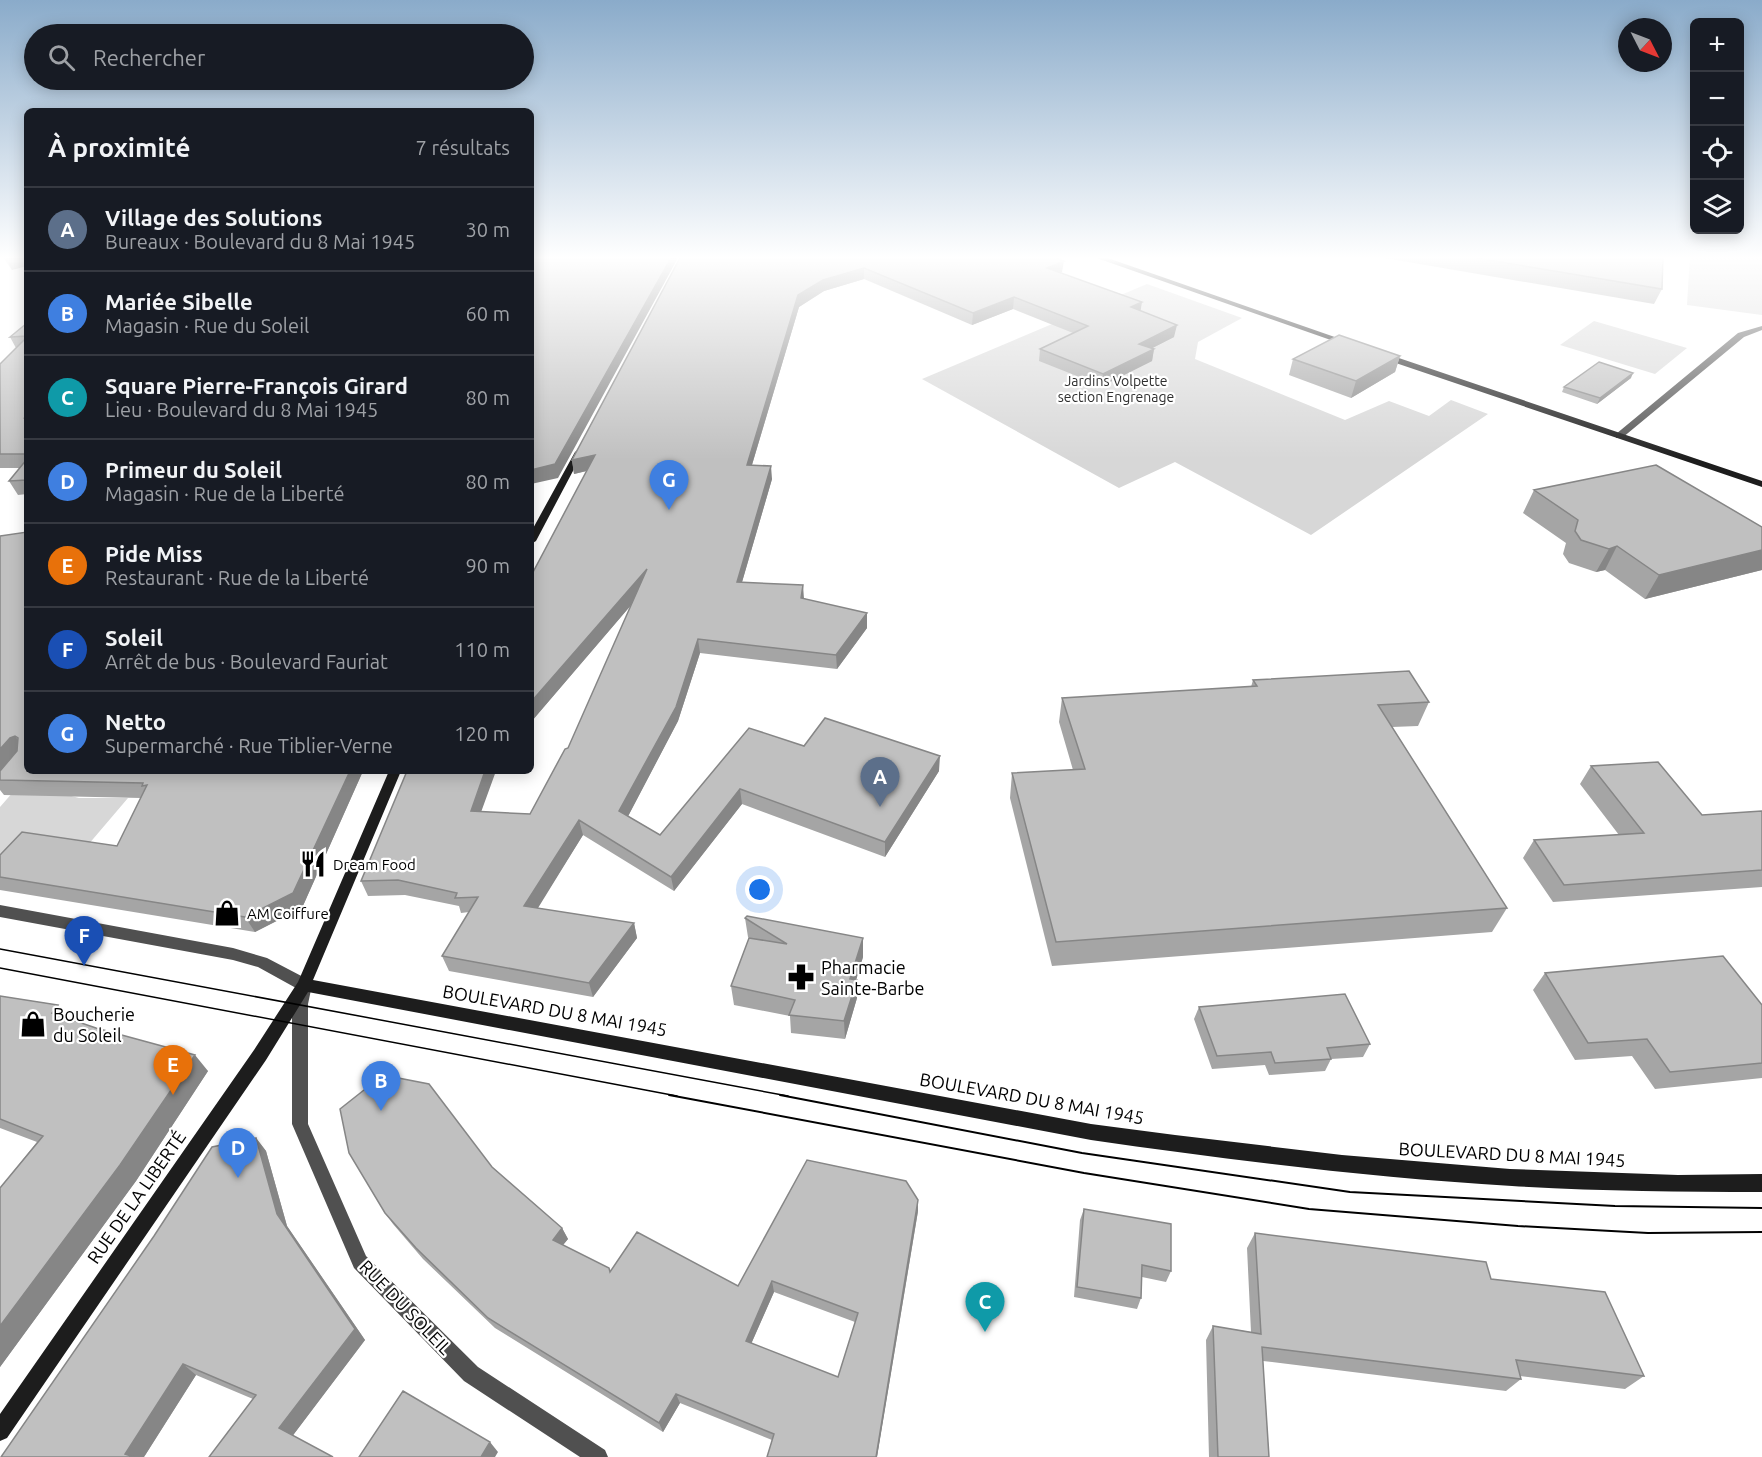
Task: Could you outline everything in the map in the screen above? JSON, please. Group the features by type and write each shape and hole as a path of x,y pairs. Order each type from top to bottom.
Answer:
{"main road":[{"path":"1293,324 1352,344"},
{"path":"1375,352 1762,484"},
{"path":"534,535 582,447"},
{"name":"RUE DE LA LIBERTÉ","path":"0,1431 260,1055 304,985 394,774"},
{"name":"BOULEVARD DU 8 MAI 1945","path":"304,985 1091,1132 1209,1149 1392,1169 1531,1180 1762,1183"}],"street":[{"path":"1619,435 1741,335 1762,328"},
{"path":"0,911 233,954 262,962 304,985"},
{"name":"RUE DU SOLEIL","path":"304,985 300,1005 300,1124 360,1262 471,1374 598,1457"}],"green space":[{"name":"Jardins Volpette section Engrenage","path":"1052,324 1231,324 1198,342 1195,359 1345,420 1389,401 1429,416 1451,400 1488,414 1311,535 1175,462 1119,488 922,379"},
{"path":"1590,324 1604,324 1687,348 1655,374 1560,345"},
{"path":"21,783 79,798 128,798 82,852 0,884 0,807"}],"building":[{"path":"534,324 634,324 555,464 534,469"},
{"path":"645,324 789,324 747,465 771,466 737,582 803,585 801,598 867,613 836,655 698,639 676,707 619,811 660,835 749,728 804,746 825,718 940,756 885,842 740,789 671,877 579,820 524,906 634,923 589,983 442,956 478,897 455,898 457,893 398,880 361,881 406,774 484,774 471,811 530,814 565,749 568,748 647,569 534,699 534,570 595,455 572,460"},
{"path":"1083,324 1177,325 1139,344 1154,349 1103,374 1040,349 1088,326"},
{"path":"24,325 24,336 10,337"},
{"path":"1339,335 1400,356 1356,381 1293,359"},
{"path":"24,340 24,454 0,454 0,364"},
{"path":"1599,362 1633,373 1600,398 1564,387"},
{"path":"24,463 24,480 9,481"},
{"path":"1656,465 1762,527 1762,550 1659,575 1617,546 1609,549 1581,540 1575,531 1578,520 1534,490"},
{"path":"24,532 24,774 349,774 293,893 245,917 0,877 0,855 22,832 117,846 147,785 142,786 143,783 0,780 0,771 17,751 18,738 15,736 10,738 0,749 0,536"},
{"path":"1409,671 1429,702 1378,705 1507,908 1056,942 1012,773 1085,769 1062,698 1257,686 1253,680"},
{"path":"1658,762 1702,815 1762,811 1762,870 1564,885 1534,840 1644,833 1591,766"},
{"name":"Pharmacie Sainte-Barbe","path":"747,916 863,938 850,979 857,980 844,1021 789,1015 795,1000 731,986 749,938 787,944 745,918"},
{"path":"1723,956 1762,1005 1762,1063 1670,1072 1647,1039 1588,1043 1545,973"},
{"path":"1345,994 1370,1044 1327,1048 1331,1059 1275,1063 1271,1052 1217,1056 1199,1007"},
{"path":"0,996 58,1005 52,1013 96,1028 195,1055 120,1165 0,1326 0,1188 43,1136 0,1119"},
{"path":"383,1075 429,1084 492,1167 562,1228 553,1240 609,1268 610,1272 637,1232 738,1286 807,1160 906,1181 918,1200 876,1457 767,1457 774,1434 676,1394 659,1423 488,1318 416,1248 385,1213 349,1153 340,1109","holes":["772,1281 858,1313 838,1377 746,1341"]},
{"path":"256,1138 277,1214 355,1329 279,1428 333,1457 209,1457 256,1395 183,1364 125,1454 134,1457 1,1457 154,1236 212,1147"},
{"path":"1084,1209 1171,1224 1171,1271 1142,1265 1141,1298 1077,1287"},
{"path":"1255,1233 1486,1262 1491,1279 1605,1292 1644,1376 1516,1360 1521,1379 1262,1347 1269,1457 1218,1457 1213,1326 1261,1334"},
{"path":"403,1391 490,1442 481,1457 359,1457"}],"tram line":[{"path":"0,949 788,1096"},
{"path":"0,968 677,1096"},
{"path":"669,1095 1084,1173 1309,1209 1518,1226 1648,1233 1762,1232"},
{"path":"780,1095 1082,1153 1350,1192 1615,1206 1762,1208"}],"place":[{"name":"Netto","path":"669,510"},
{"name":"Village des Solutions","path":"880,807"},
{"name":"Dream Food","path":"313,864"},
{"name":"AM Coiffure","path":"227,913"},
{"name":"Soleil","path":"84,966"},
{"name":"Pharmacie Sainte-Barbe","path":"801,977"},
{"name":"Boucherie du Soleil","path":"33,1024"},
{"name":"Pide Miss","path":"173,1095"},
{"name":"Mariée Sibelle","path":"381,1111"},
{"name":"Primeur du Soleil","path":"238,1178"},
{"name":"Square Pierre-François Girard","path":"985,1332"}]}
